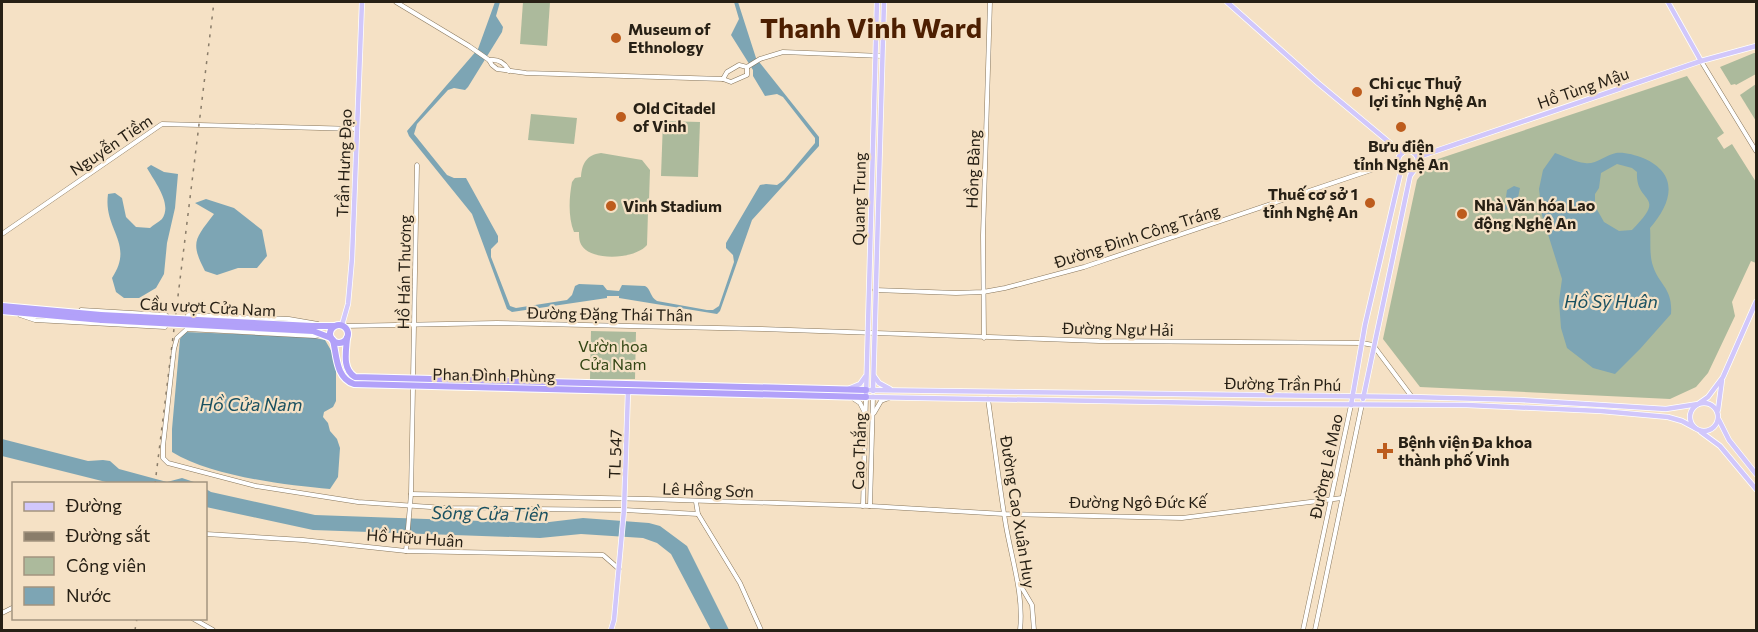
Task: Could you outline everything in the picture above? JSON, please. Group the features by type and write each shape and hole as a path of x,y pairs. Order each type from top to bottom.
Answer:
{"highway":[{"path":"2,306 101,318"},
{"path":"2,311 101,318"},
{"name":"Cầu vượt Cửa Nam","path":"101,318 313,328"},
{"path":"332,339 330,331 338,325"},
{"path":"338,325 348,331 348,338 342,343 313,328 338,325"},
{"name":"Phan Đình Phùng","path":"348,338 346,365 351,375 413,383"},
{"name":"Phan Đình Phùng","path":"332,339 340,372 348,382 870,393"},
{"name":"Phan Đình Phùng","path":"530,386 628,391 638,388"}],"main road":[{"name":"Trần Hưng Đạo","path":"338,325 348,304 352,259 362,2"},
{"name":"Quang Trung","path":"870,393 867,372 868,289 877,2"},
{"name":"Quang Trung","path":"870,393 876,290 884,2"},
{"path":"1227,2 1318,83 1402,153"},
{"path":"1668,2 1701,61"},
{"name":"Hồ Tùng Mậu","path":"1418,157 1701,61 1756,46"},
{"path":"873,112 881,112"},
{"path":"1411,151 1418,157 1419,164 1416,169 1407,171 1399,164 1402,153 1411,151"},
{"name":"Đường Lê Mao","path":"1351,405 1362,343 1400,175 1399,164"},
{"name":"Đường Lê Mao","path":"1362,404 1410,176 1416,169"},
{"path":"1394,201 1404,203"},
{"path":"870,232 878,233"},
{"path":"868,289 876,290"},
{"path":"1723,377 1718,415 1712,429 1697,429 1692,424 1690,416 1694,407 1708,397 1723,377 1756,302"},
{"path":"845,393 863,382 867,372"},
{"path":"873,372 874,378 879,383 892,390"},
{"name":"Đường Trần Phú","path":"870,393 892,390 921,394"},
{"name":"TL 547","path":"619,570 624,519 628,391"},
{"name":"Đường Trần Phú","path":"870,393 892,397 955,394 1102,401 1507,406 1668,417 1697,429 1720,446 1756,489"},
{"path":"1102,393 1102,401"},
{"name":"Đường Trần Phú","path":"988,395 1102,393 1412,397 1507,399 1666,409 1698,404"},
{"path":"1172,394 1172,402"},
{"path":"1226,395 1226,403"},
{"path":"1487,406 1488,399"},
{"path":"1507,399 1507,406"},
{"path":"1698,404 1712,405 1729,440 1756,474"},
{"path":"1601,411 1602,405"},
{"path":"611,630 619,570"}],"street":[{"path":"396,2 476,51 497,69 526,74 723,79 731,82 744,77 748,72 748,66"},
{"name":"Hồng Bàng","path":"984,338 982,235 990,2"},
{"path":"723,79 727,72 739,65 748,66 758,60 783,52 882,56"},
{"path":"488,59 503,63 509,71"},
{"path":"1701,61 1756,151"},
{"name":"Nguyễn Tiềm","path":"2,234 162,124 357,129"},
{"name":"Đường Đinh Công Tráng","path":"876,290 982,292 1004,288 1084,267 1399,164"},
{"name":"Hồ Hán Thương","path":"406,551 411,494 417,165"},
{"path":"16,313 35,320 74,323 165,327 166,322 166,315 37,309"},
{"name":"Đường Đặng Thái Thân","path":"187,328 188,315 289,319 338,325 497,323 741,328 874,334"},
{"path":"324,334 315,336 187,328 177,338 174,349 163,446 163,456 166,461 202,473 269,489 410,508 624,510 698,514"},
{"name":"Đường Ngư Hải","path":"874,334 1198,343 1362,343 1373,345"},
{"path":"1373,345 1412,397"},
{"path":"845,393 860,403 866,418"},
{"path":"863,506 866,418 870,393"},
{"name":"Cao Thắng","path":"870,393 872,418 870,506"},
{"name":"Đường Cao Xuân Huy","path":"988,395 1004,514 1017,579 1020,630"},
{"path":"866,418 872,418 881,401 892,397"},
{"name":"Đường Lê Mao","path":"1315,630 1362,404"},
{"name":"Đường Lê Mao","path":"1304,630 1351,405"},
{"path":"864,465 871,465"},
{"name":"Lê Hồng Sơn","path":"411,494 870,506 1004,514"},
{"name":"Đường Ngô Đức Kế","path":"1004,514 1182,518 1342,498"},
{"path":"696,502 698,514 740,583 761,630"},
{"name":"Hồ Hữu Huân","path":"207,534 303,540 406,551 603,555 619,570"},
{"path":"1017,579 1032,605 1034,630"},
{"path":"196,620 213,630"}],"green space":[{"path":"523,2 550,2 547,46 520,44"},
{"path":"1756,53 1756,74 1736,85 1731,85 1720,67"},
{"path":"1687,76 1724,133 1717,138 1724,149 1732,144 1756,182 1756,263 1751,261 1732,302 1735,316 1708,373 1696,387 1670,399 1420,387 1383,339 1417,180 1432,161"},
{"path":"1756,84 1756,121 1740,95"},
{"path":"531,114 577,118 574,144 528,140"},
{"path":"663,121 700,122 698,177 661,176"},
{"name":"Vinh Stadium","path":"601,153 642,160 650,170 651,211 648,212 647,245 632,254 611,257 591,253 584,248 580,242 579,232 574,232 572,226 570,194 572,182 575,178 581,177 582,168 588,158"},
{"name":"Vườn hoa Cửa Nam","path":"591,331 636,332 635,379 590,379"}],"water":[{"path":"495,2 500,2 496,16 503,27 502,32 468,87 465,90 454,88 448,90 417,124 414,134 447,175 454,178 466,178 498,236 498,242 491,249 491,257 510,306 516,308 567,300 572,295 575,286 579,284 603,285 607,290 619,291 622,285 645,286 657,301 713,310 719,306 734,262 733,255 726,248 726,243 760,185 777,185 784,180 815,143 815,138 783,97 777,94 765,96 753,76 753,70 731,35 739,19 734,2 738,2 756,58 819,137 819,146 752,220 717,314 619,298 619,296 512,312 507,309 472,214 407,131 478,49"},
{"name":"Hồ Sỹ Huân","path":"1555,153 1589,163 1612,154 1622,153 1643,158 1655,165 1663,172 1667,181 1669,190 1667,199 1658,218 1650,228 1650,247 1653,266 1670,298 1671,314 1615,374 1593,368 1567,348 1561,328 1559,301 1562,279 1542,215 1539,189 1543,170","holes":["1617,164 1632,168 1637,172 1641,190 1648,200 1648,210 1632,230 1619,231 1604,222 1595,206 1595,194 1599,188 1601,173"]},
{"path":"151,165 164,172 178,174 164,274 156,288 139,298 124,298 116,292 112,278 118,266 120,246 110,217 108,194 115,193 122,198 126,217 136,227 150,228 162,219 165,213 164,200 147,168"},
{"path":"1514,186 1520,188 1515,212 1509,212 1503,206 1511,202 1506,197 1507,190"},
{"path":"206,199 234,208 262,230 267,256 257,268 238,268 217,275 205,271 196,247 202,229 214,214 195,203"},
{"name":"Hồ Cửa Nam","path":"185,332 310,337 325,340 336,359 336,401 333,407 324,412 323,417 340,448 338,477 330,489 248,478 207,467 172,452 180,339"},
{"path":"2,439 88,461 110,461 119,469 167,482 106,482 2,456"},
{"path":"182,478 194,482 167,482"},
{"path":"207,490 315,515 541,523 583,518 649,523 660,526 687,546 729,630 711,630 671,554 657,543 643,538 581,534 540,538 313,530 207,507"}],"railway":[{"path":"155,482 214,2"},
{"path":"135,630 137,620"}],"place":[{"name":"Museum of Ethnology","path":"616,38"},
{"name":"Chi cục Thuỷ lợi tỉnh Nghệ An","path":"1357,92"},
{"name":"Old Citadel of Vinh","path":"621,117"},
{"name":"Bưu điện tỉnh Nghệ An","path":"1401,127"},
{"name":"Thuế cơ sở 1 tỉnh Nghệ An","path":"1370,203"},
{"name":"Vinh Stadium","path":"611,206"},
{"name":"Nhà Văn hóa Lao động Nghệ An","path":"1462,214"},
{"name":"Bệnh viện Đa khoa thành phố Vinh","path":"1385,451"}],"district":[{"name":"Thanh Vinh Ward","path":"871,28"}],"water label":[{"name":"Sông Cửa Tiền","path":"490,514"}]}
